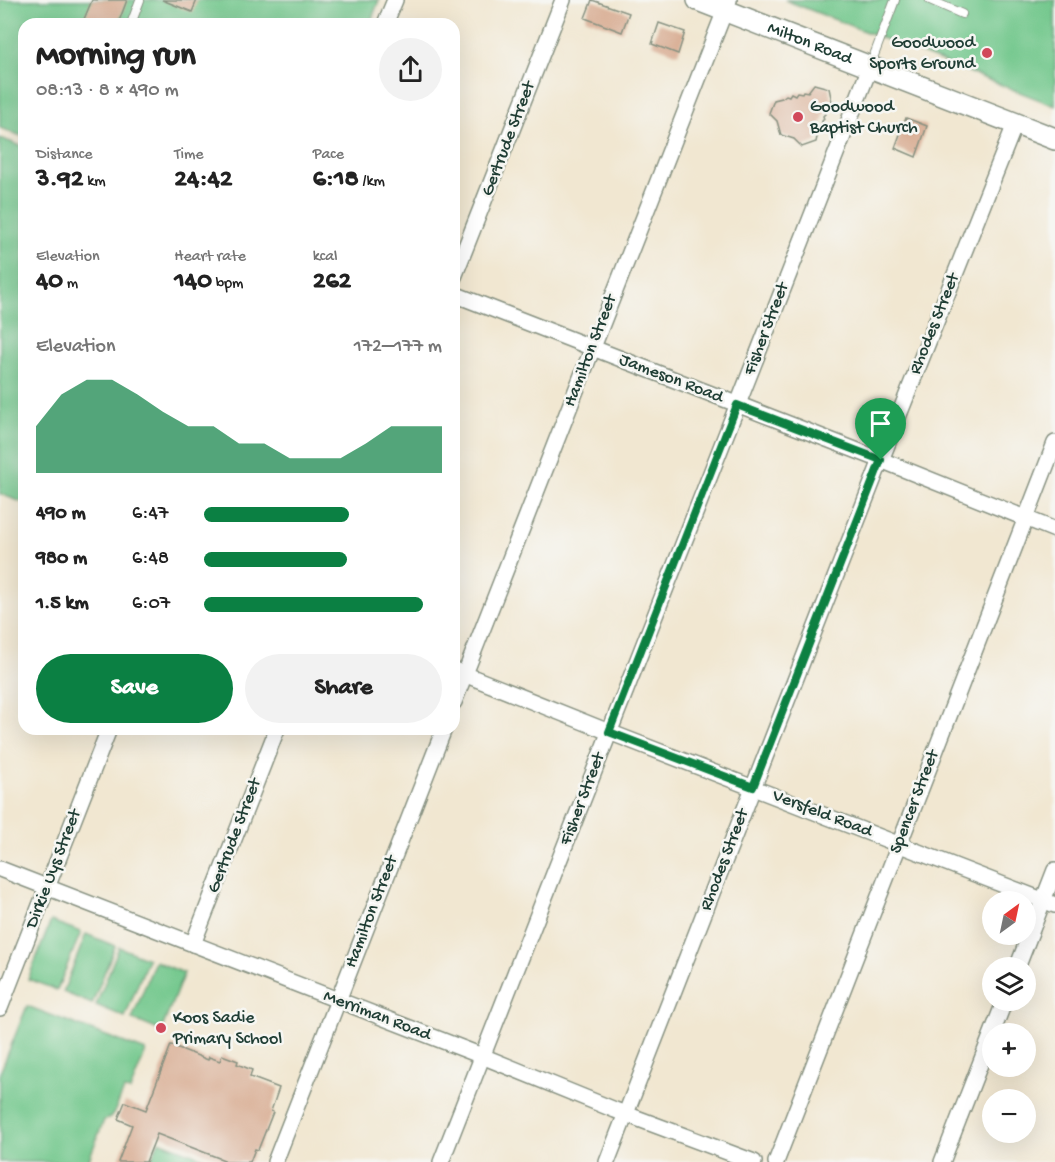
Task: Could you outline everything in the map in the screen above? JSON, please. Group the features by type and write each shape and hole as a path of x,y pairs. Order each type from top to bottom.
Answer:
{"street":[{"path":"388,18 395,0"},
{"name":"Gertrude Street","path":"460,262 563,0"},
{"name":"Milton Road","path":"698,0 727,5 870,67 1055,139"},
{"name":"Hamilton Street","path":"460,672 592,348 727,5"},
{"name":"Fisher Street","path":"441,1162 870,67"},
{"name":"Rhodes Street","path":"607,1162 1015,124"},
{"name":"Jameson Road","path":"460,296 1055,530"},
{"name":"Spencer Street","path":"776,1162 1055,443"},
{"name":"Versfeld Road","path":"460,672 1049,903"},
{"name":"Dirkie Uys Street","path":"0,1008 107,735"},
{"name":"Gertrude Street","path":"193,944 275,735"},
{"name":"Hamilton Street","path":"275,1162 442,735"},
{"name":"Merriman Road","path":"0,868 754,1162"},
{"path":"1022,957 1049,903 1055,870"},
{"path":"942,1162 1001,1011"}],"lane":[{"path":"133,18 140,0"},
{"path":"870,67 895,0"},
{"path":"930,0 962,14"}],"green space":[{"path":"0,0 379,0 372,18 18,18 18,135 0,128"},
{"name":"Goodwood Sports Ground","path":"785,0 1055,0 1055,106"},
{"path":"0,138 18,145 18,501 0,494"},
{"path":"51,921 81,932 57,990 28,979"},
{"path":"86,934 115,946 92,1004 63,992"},
{"path":"119,947 148,959 125,1017 96,1005"},
{"path":"155,961 184,973 161,1031 132,1019"},
{"path":"27,1006 146,1051 130,1091 124,1090 112,1117 104,1120 88,1162 0,1162 0,1073"},
{"path":"159,1141 209,1160 208,1162 150,1162"}],"building":[{"path":"92,0 127,0 120,18 84,18"},
{"path":"162,0 197,0 192,12"},
{"path":"592,0 629,13 622,32 585,18"},
{"path":"659,23 685,32 678,54 652,44"},
{"name":"Goodwood Baptist Church","path":"814,84 829,88 832,102 825,109 826,113 823,116 816,142 802,147 794,139 781,135 777,121 769,113 774,100 789,96 791,93 795,95 797,92 808,92"},
{"path":"906,118 927,126 916,157 895,148"},
{"path":"171,1045 208,1060 209,1057 220,1061 222,1055 238,1061 237,1064 252,1070 250,1077 279,1088 271,1111 273,1112 258,1150 255,1149 250,1162 223,1162 224,1160 157,1134 146,1162 118,1162 132,1125 118,1119 125,1102 146,1110"}],"place":[{"name":"Goodwood Sports Ground","path":"987,53"},
{"name":"Goodwood Baptist Church","path":"798,117"},
{"name":"Koos Sadie Primary School","path":"161,1028"}],"route":[{"path":"737,405 881,460 753,787 609,732 737,405"}]}
